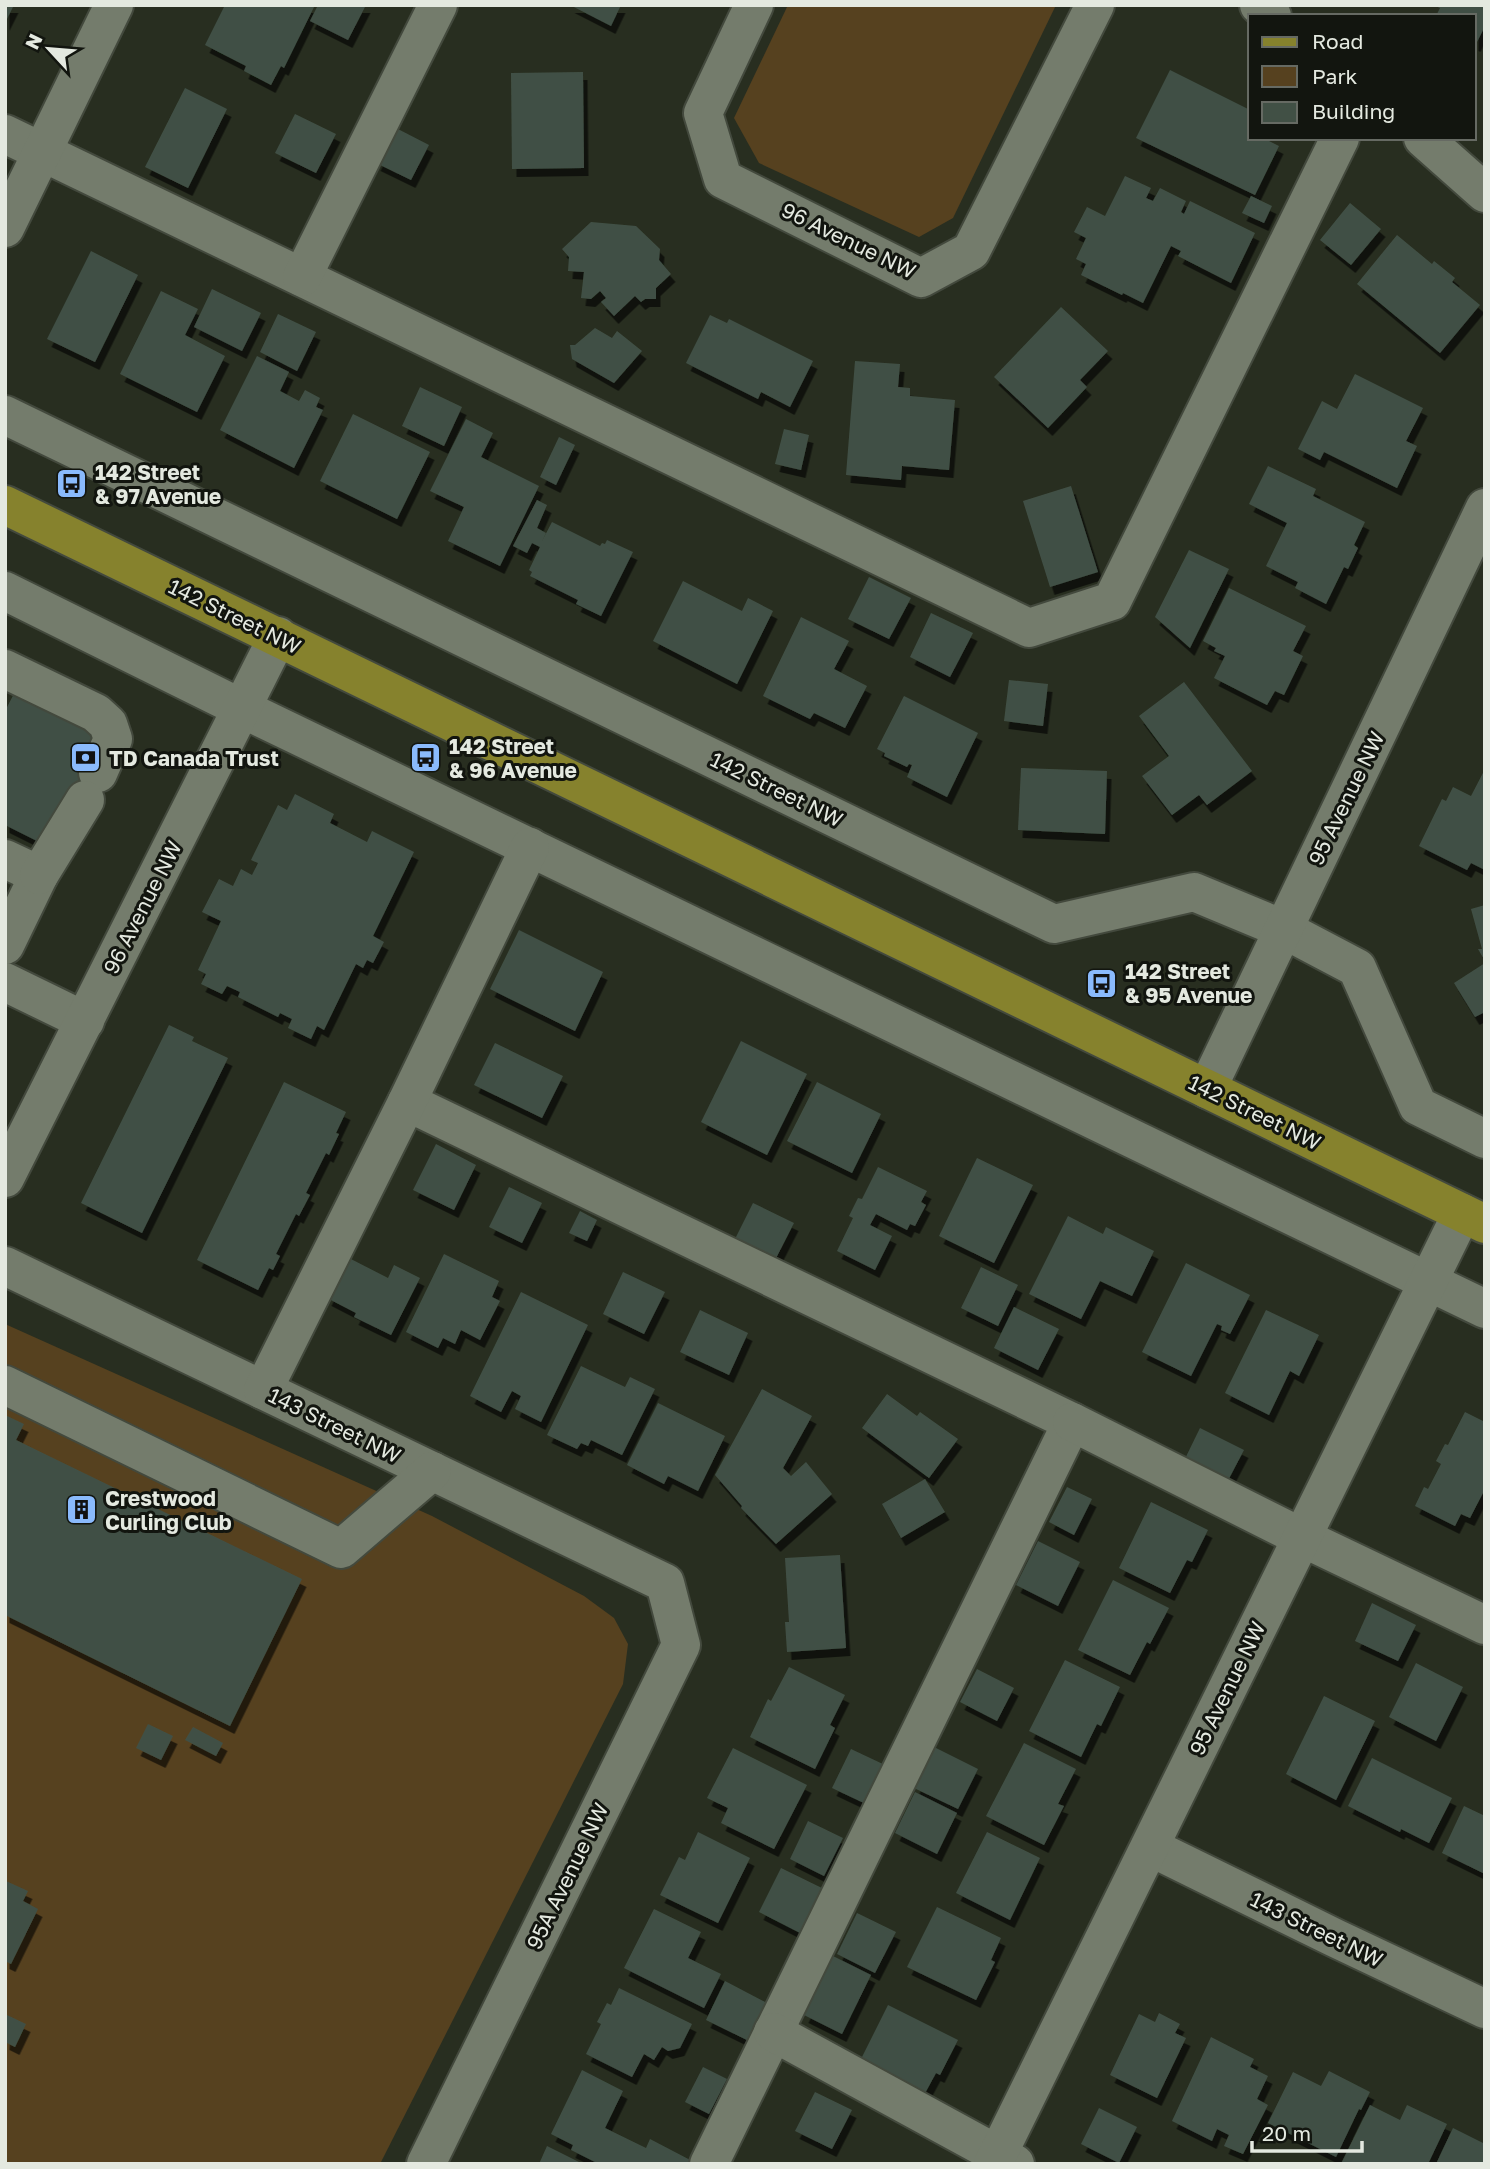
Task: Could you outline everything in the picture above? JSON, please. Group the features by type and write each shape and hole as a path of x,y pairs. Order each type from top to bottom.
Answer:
{"main road":[{"name":"142 Street NW","path":"5,505 1473,1219"}],"street":[{"path":"5,228 114,5"},
{"path":"302,277 438,5"},
{"name":"96 Avenue NW","path":"754,5 703,113 723,179 920,278 971,251 1095,5"},
{"path":"5,134 1029,628 1112,601 1339,140"},
{"path":"1425,140 1485,193"},
{"name":"142 Street NW","path":"5,415 1054,924 1194,892 1283,929 1357,968 1418,1106 1485,1139"},
{"name":"95 Avenue NW","path":"1207,1089 1485,508"},
{"path":"7,596 1485,1309"},
{"name":"96 Avenue NW","path":"5,1178 278,636"},
{"path":"5,669 96,713 107,724 113,739 91,787 39,875 5,945"},
{"path":"263,1390 407,1102 530,847"},
{"path":"5,859 39,875"},
{"path":"5,982 85,1021"},
{"path":"407,1102 1072,1422 1301,1537 1485,1625"},
{"name":"95 Avenue NW","path":"1002,2161 1150,1847 1428,1282 1473,1219"},
{"name":"143 Street NW","path":"5,1266 665,1583"},
{"path":"5,1385 341,1549 432,1471"},
{"path":"709,2164 1072,1422"},
{"name":"95A Avenue NW","path":"426,2164 681,1645 665,1583"},
{"name":"143 Street NW","path":"1150,1847 1485,2009"},
{"path":"773,2032 1002,2161"}],"green space":[{"path":"788,5 1056,5 953,218 919,237 759,163 734,118"},
{"path":"5,1324 432,1516 584,1596 614,1618 628,1644 623,1684 380,2164 5,2164"}],"building":[{"path":"5,5 14,5 5,23"},
{"path":"225,5 315,5 284,68 281,66 271,85 244,71 246,66 205,45"},
{"path":"318,5 366,5 348,40 310,21"},
{"path":"570,5 621,5 611,26"},
{"path":"1433,5 1485,5 1485,31 1483,30 1476,44 1476,14 1437,14 1440,8"},
{"path":"1170,70 1248,109 1248,140 1267,140 1279,146 1255,195 1136,138"},
{"path":"583,72 584,168 512,169 511,73"},
{"path":"185,88 227,109 188,188 145,167"},
{"path":"295,114 336,134 316,173 275,153"},
{"path":"394,127 429,145 411,180 376,163"},
{"path":"1125,176 1151,188 1146,198 1153,201 1160,188 1186,201 1181,212 1184,214 1190,201 1255,233 1231,283 1178,256 1181,251 1171,246 1143,303 1081,275 1086,264 1076,259 1086,238 1074,232 1087,207 1105,216"},
{"path":"1251,196 1272,206 1264,223 1242,213"},
{"path":"1350,203 1381,229 1351,265 1320,240"},
{"path":"591,222 636,226 660,249 659,260 671,274 656,288 656,299 645,299 641,302 635,296 614,316 601,302 606,298 600,291 591,299 581,298 584,272 568,271 569,257 562,249"},
{"path":"1397,235 1432,264 1434,261 1455,278 1452,282 1480,305 1440,353 1357,284"},
{"path":"91,251 138,275 95,362 47,339"},
{"path":"212,289 261,313 242,351 194,327"},
{"path":"161,291 198,309 185,335 225,356 197,412 120,374"},
{"path":"1061,307 1108,351 1080,380 1087,387 1048,428 994,377"},
{"path":"278,314 316,332 297,371 260,352"},
{"path":"710,315 727,323 729,319 813,361 790,407 761,392 758,399 686,363"},
{"path":"595,328 612,338 617,331 642,351 614,383 572,359 570,345 575,345"},
{"path":"257,356 289,372 280,391 299,401 305,390 320,398 316,407 323,410 294,468 220,430"},
{"path":"855,361 900,364 898,387 910,388 910,396 955,400 949,470 902,466 901,480 846,475"},
{"path":"1355,374 1423,408 1406,441 1417,446 1397,488 1324,452 1320,460 1298,449 1322,401 1337,409"},
{"path":"420,387 462,407 444,446 402,426"},
{"path":"353,414 430,452 397,519 320,481"},
{"path":"466,419 493,433 481,457 539,486 500,566 448,541 464,507 430,491"},
{"path":"784,429 809,435 801,470 775,464"},
{"path":"559,437 575,445 556,485 540,477"},
{"path":"1268,466 1316,489 1313,496 1365,522 1354,545 1358,548 1348,569 1344,567 1326,604 1295,588 1298,582 1266,566 1287,523 1249,504"},
{"path":"1071,486 1098,572 1050,587 1023,501"},
{"path":"537,500 547,505 537,528 546,533 541,543 552,522 600,546 607,540 633,552 601,616 576,604 578,600 530,576 532,572 529,570 540,547 532,543 527,553 513,546"},
{"path":"1189,550 1229,569 1190,648 1155,617"},
{"path":"869,577 911,598 889,639 848,619"},
{"path":"683,581 742,611 748,598 773,611 737,684 653,641"},
{"path":"1229,588 1306,626 1293,651 1303,656 1284,695 1275,691 1267,705 1214,678 1225,656 1203,641"},
{"path":"931,613 973,633 950,677 910,657"},
{"path":"801,617 849,641 834,669 867,686 845,728 814,713 810,719 763,696"},
{"path":"1009,680 1048,684 1043,726 1004,721"},
{"path":"1184,682 1252,771 1207,805 1199,795 1172,815 1142,776 1169,756 1139,716"},
{"path":"18,686 55,705 51,713 89,732 107,778 50,836 37,841 5,825 5,711"},
{"path":"904,696 978,733 947,797 907,777 912,765 907,767 884,756 885,753 877,749"},
{"path":"1021,768 1107,771 1105,834 1018,830"},
{"path":"1485,769 1485,870 1471,863 1467,870 1419,846 1442,799 1446,801 1453,787 1471,796"},
{"path":"295,794 334,814 330,823 367,842 372,831 414,852 373,936 384,942 373,963 367,960 363,968 356,964 324,1030 317,1026 311,1039 288,1028 292,1019 280,1013 278,1017 238,997 240,992 227,986 222,994 201,984 206,974 198,970 221,921 202,912 219,879 233,886 241,869 252,875 258,863 251,860 278,805 287,810"},
{"path":"1485,905 1485,961 1478,949 1482,949 1471,909"},
{"path":"519,930 603,972 575,1031 490,989"},
{"path":"1485,963 1485,1012 1475,1017 1454,983"},
{"path":"169,1025 194,1037 192,1041 228,1058 142,1233 81,1203"},
{"path":"741,1041 807,1074 767,1155 701,1122"},
{"path":"495,1043 563,1076 542,1118 474,1085"},
{"path":"284,1082 346,1112 329,1155 326,1153 306,1193 310,1195 299,1216 296,1214 276,1254 280,1256 273,1270 269,1268 258,1290 197,1260"},
{"path":"817,1082 881,1114 852,1173 787,1141"},
{"path":"436,1144 476,1165 454,1210 413,1190"},
{"path":"977,1158 1033,1185 994,1263 939,1236"},
{"path":"878,1167 927,1191 921,1202 926,1205 915,1226 910,1224 907,1230 876,1214 870,1225 892,1236 875,1270 837,1251 853,1218 849,1216 858,1198 862,1199"},
{"path":"509,1187 542,1203 522,1243 489,1227"},
{"path":"753,1203 794,1223 771,1268 731,1247"},
{"path":"580,1211 597,1220 587,1241 569,1233"},
{"path":"1068,1216 1103,1234 1106,1227 1154,1251 1132,1296 1100,1281 1081,1319 1029,1294"},
{"path":"444,1254 499,1281 492,1297 500,1301 480,1340 461,1330 455,1344 443,1338 438,1348 406,1332"},
{"path":"347,1257 388,1278 394,1265 420,1278 391,1335 354,1317 356,1313 327,1298"},
{"path":"1186,1263 1250,1295 1230,1334 1221,1330 1222,1326 1217,1324 1191,1376 1142,1352"},
{"path":"981,1267 1018,1285 998,1326 961,1308"},
{"path":"623,1272 665,1292 644,1334 603,1314"},
{"path":"521,1292 588,1325 541,1422 515,1409 521,1396 512,1391 501,1412 470,1396"},
{"path":"1014,1307 1059,1329 1038,1370 994,1348"},
{"path":"700,1310 748,1333 729,1375 680,1352"},
{"path":"1266,1310 1319,1335 1299,1376 1290,1371 1269,1415 1225,1393"},
{"path":"581,1366 625,1387 630,1377 655,1389 622,1455 591,1440 588,1446 581,1443 577,1449 547,1435"},
{"path":"762,1389 812,1416 783,1468 791,1476 806,1462 832,1494 776,1544 741,1508 715,1475"},
{"path":"887,1394 917,1416 920,1412 958,1439 929,1478 862,1428"},
{"path":"658,1403 725,1436 698,1491 668,1476 664,1484 627,1465"},
{"path":"1465,1412 1485,1422 1485,1489 1470,1518 1461,1514 1455,1526 1415,1506 1424,1487 1428,1489 1441,1464 1436,1461 1445,1444 1448,1445"},
{"name":"Crestwood Curling Club","path":"5,1415 24,1424 16,1440 302,1579 230,1726 5,1615"},
{"path":"1200,1428 1244,1450 1224,1488 1181,1467"},
{"path":"925,1479 945,1512 901,1538 882,1504"},
{"path":"1067,1487 1092,1499 1074,1535 1049,1522"},
{"path":"1151,1502 1208,1530 1192,1562 1187,1560 1170,1593 1119,1568"},
{"path":"1038,1541 1080,1562 1058,1606 1016,1585"},
{"path":"840,1555 846,1648 787,1652 785,1622 789,1622 785,1558"},
{"path":"1113,1580 1169,1608 1130,1675 1078,1650"},
{"path":"1372,1603 1416,1625 1398,1661 1355,1641"},
{"path":"1065,1660 1120,1687 1101,1726 1097,1724 1081,1757 1029,1731"},
{"path":"1416,1663 1463,1687 1436,1741 1389,1717"},
{"path":"789,1667 845,1695 830,1725 835,1728 815,1769 750,1737 768,1699 771,1701"},
{"path":"977,1669 1014,1688 997,1721 960,1702"},
{"path":"1324,1696 1375,1721 1336,1800 1286,1774"},
{"path":"148,1724 173,1736 161,1760 136,1748"},
{"path":"193,1727 223,1743 216,1756 185,1740"},
{"path":"1024,1743 1076,1769 1058,1804 1064,1806 1044,1845 986,1816"},
{"path":"934,1747 978,1769 958,1809 914,1788"},
{"path":"733,1748 807,1785 774,1849 721,1823 728,1808 707,1798"},
{"path":"851,1749 887,1766 868,1805 832,1788"},
{"path":"1372,1758 1452,1798 1429,1843 1348,1806"},
{"path":"915,1792 957,1813 937,1854 895,1833"},
{"path":"1464,1806 1485,1816 1485,1874 1442,1853"},
{"path":"808,1821 843,1838 824,1876 790,1859"},
{"path":"698,1832 750,1858 718,1923 660,1895 679,1857 685,1860"},
{"path":"987,1832 1040,1858 1010,1920 956,1893"},
{"path":"781,1868 826,1890 804,1935 759,1912"},
{"path":"6,1881 28,1891 23,1901 38,1909 11,1964 5,1961"},
{"path":"937,1907 1001,1938 991,1960 995,1962 976,2000 907,1967"},
{"path":"654,1909 701,1932 688,1958 721,1974 704,2008 624,1968"},
{"path":"857,1913 896,1932 875,1973 837,1954"},
{"path":"833,1956 871,1975 842,2034 804,2015"},
{"path":"725,1981 769,2004 751,2042 706,2020"},
{"path":"619,1988 692,2024 680,2048 668,2051 662,2047 654,2060 644,2054 632,2077 586,2054 601,2024 597,2022 607,2003 611,2005"},
{"path":"888,2005 958,2040 940,2075 936,2073 923,2097 858,2065"},
{"path":"1159,2013 1180,2024 1175,2033 1186,2038 1157,2098 1110,2075 1139,2014 1155,2022"},
{"path":"7,2015 26,2024 15,2047 5,2042"},
{"path":"1211,2037 1254,2059 1250,2067 1268,2076 1257,2099 1268,2105 1243,2154 1224,2146 1229,2135 1217,2129 1212,2141 1172,2121"},
{"path":"703,2067 727,2079 709,2114 685,2102"},
{"path":"582,2070 623,2091 605,2128 646,2148 650,2139 694,2162 693,2164 599,2164 571,2150 573,2145 551,2134"},
{"path":"1329,2071 1370,2092 1336,2157 1268,2123 1293,2072 1321,2086"},
{"path":"815,2092 852,2110 832,2149 795,2131"},
{"path":"1370,2105 1400,2120 1407,2105 1447,2124 1428,2164 1341,2164"},
{"path":"1099,2108 1137,2127 1119,2163 1081,2144"},
{"path":"1453,2128 1485,2144 1485,2164 1436,2164"},
{"path":"547,2146 583,2164 539,2164"}],"place":[{"name":"142 Street & 97 Avenue","path":"72,484"},
{"name":"TD Canada Trust","path":"86,758"},
{"name":"142 Street & 96 Avenue","path":"426,758"},
{"name":"142 Street & 95 Avenue","path":"1102,983"},
{"name":"Crestwood Curling Club","path":"82,1510"}]}
